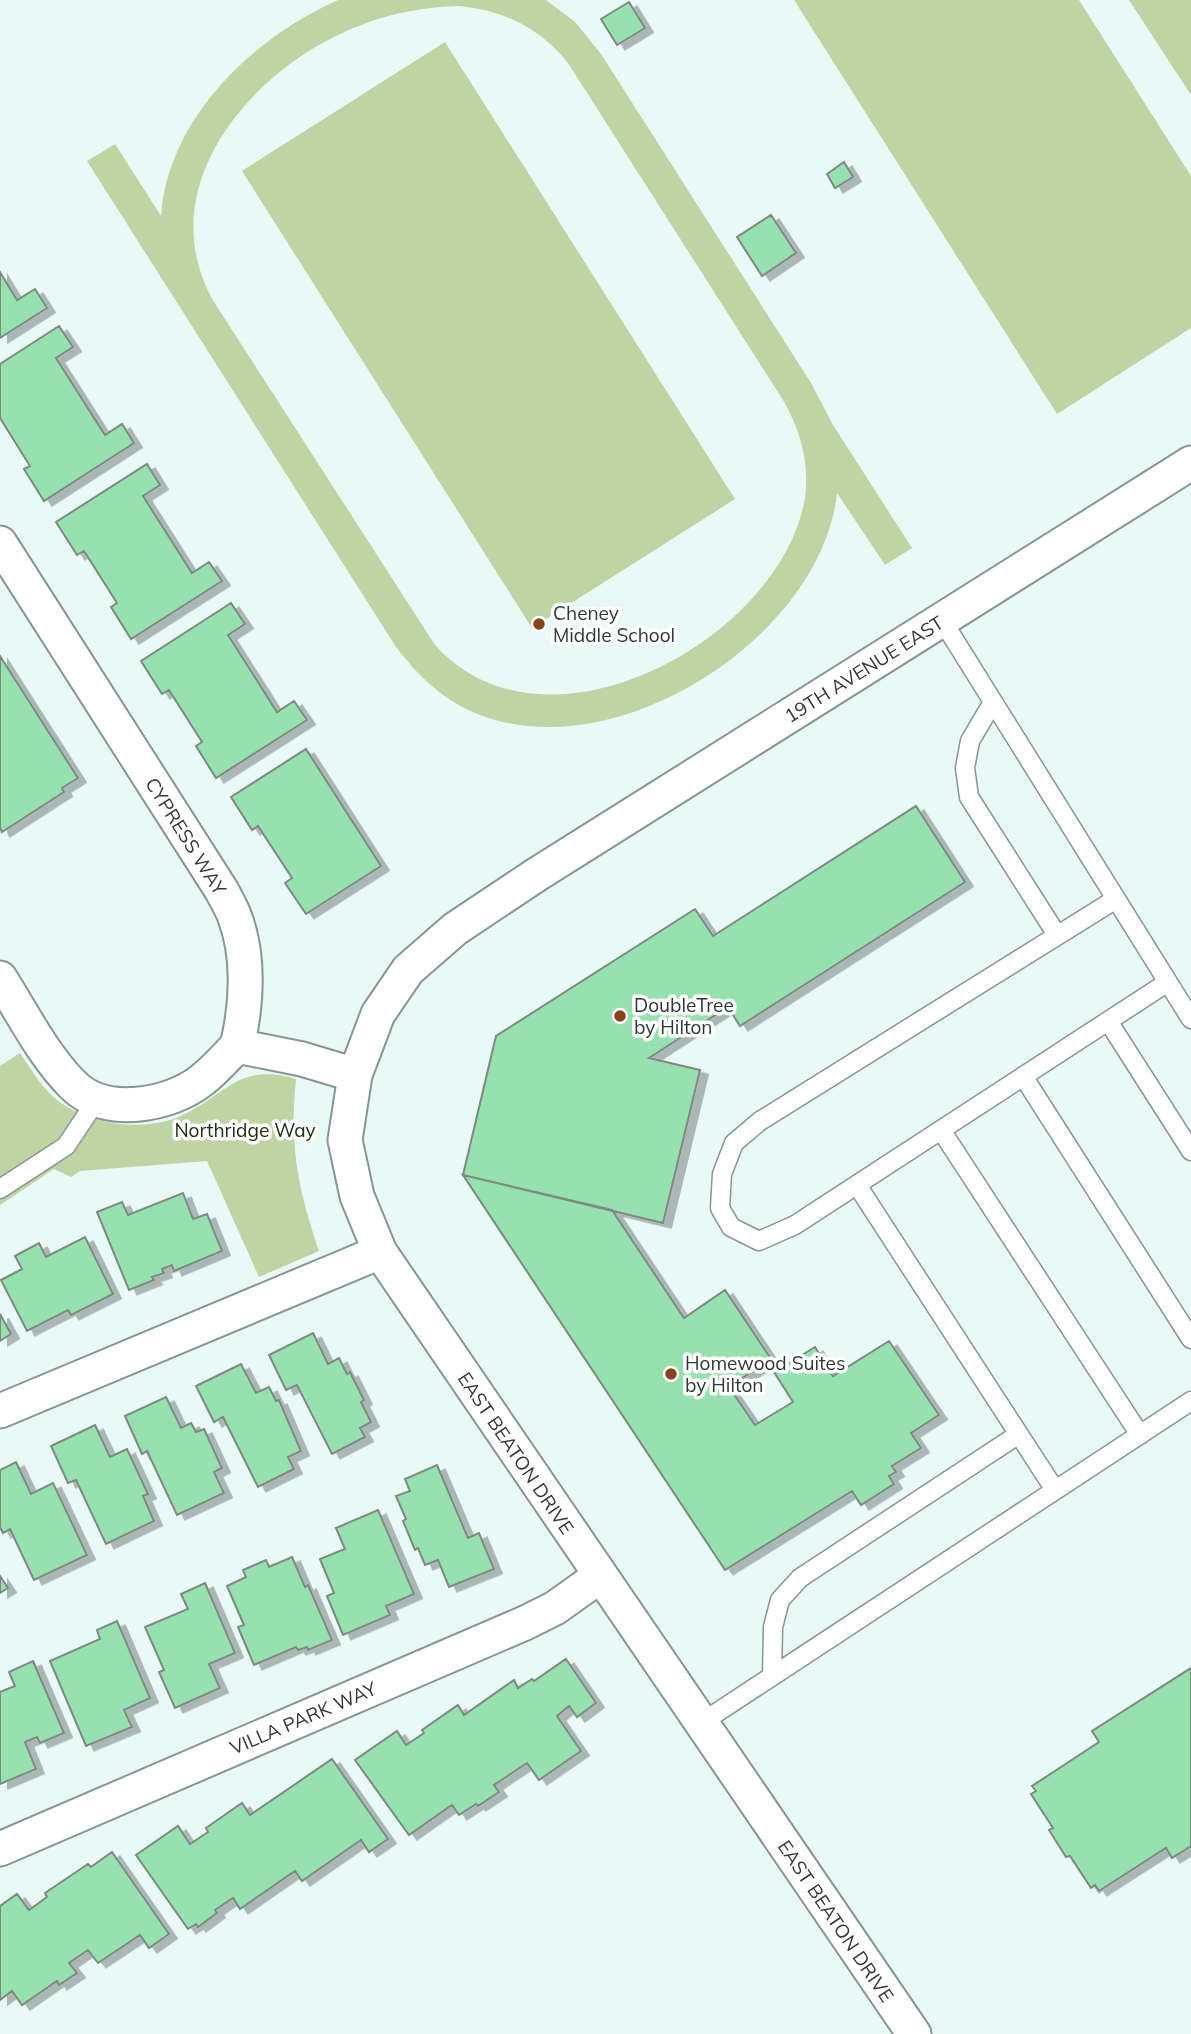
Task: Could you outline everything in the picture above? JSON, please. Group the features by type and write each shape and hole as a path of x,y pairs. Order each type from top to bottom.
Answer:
{"street":[{"name":"19TH AVENUE EAST","path":"536,875 1191,463"},
{"name":"CYPRESS WAY","path":"0,543 235,916 244,966 243,1020 237,1046"},
{"name":"EAST BEATON DRIVE","path":"536,875 455,929 408,970 378,1014 355,1075 345,1140 357,1196 380,1252 914,2034"},
{"path":"0,978 53,1062 75,1087 96,1101 140,1105 172,1097 201,1082 237,1046 302,1059 355,1075"},
{"path":"0,1410 380,1252"},
{"name":"VILLA PARK WAY","path":"0,1849 524,1623 555,1608 600,1576"}],"lane":[{"path":"942,620 1191,1019"},
{"path":"993,702 970,741 965,768 969,797 1057,936"},
{"path":"1116,899 760,1121 734,1143 722,1174 720,1208 731,1227 759,1241 795,1225 1168,982"},
{"path":"1108,1021 1191,1151"},
{"path":"1023,1076 1191,1339"},
{"path":"0,1189 66,1146 96,1101"},
{"path":"941,1130 1140,1435"},
{"path":"857,1185 1055,1490"},
{"path":"701,1723 1191,1402"},
{"path":"772,1676 774,1627 780,1600 800,1578 1019,1434"}],"green space":[{"path":"338,0 546,0 575,22 601,54 811,383 833,425 912,548 885,565 837,493 823,545 796,593 757,637 710,674 657,703 601,721 545,727 492,719 450,700 427,682 396,647 87,161 115,144 161,216 167,180 180,146 198,115 220,86 246,59 306,16","holes":["459,6 475,8 520,23 545,40 568,63 783,400 795,424 803,450 806,476 804,503 785,554 750,601 704,641 650,672 592,690 535,694 481,680 435,645 214,302 197,258 194,215 204,173 223,134 251,98 286,67 324,42 364,24 399,13"]},
{"path":"794,0 1079,0 1191,176 1191,328 1057,414"},
{"path":"1129,0 1191,0 1191,95"},
{"path":"445,42 735,499 532,628 242,171"},
{"name":"Northridge Way","path":"20,1053 43,1086 61,1103 91,1117 124,1124 141,1125 174,1119 249,1077 262,1074 296,1079 294,1125 297,1167 319,1251 259,1277 207,1161 80,1171 71,1177 54,1169 0,1205 0,1066"}],"building":[{"path":"629,2 645,28 617,45 601,19"},
{"path":"844,162 853,177 835,188 827,174"},
{"path":"771,215 796,253 762,276 737,237"},
{"path":"0,272 17,300 35,289 47,308 0,338"},
{"path":"59,326 73,347 56,358 105,435 122,424 134,443 44,501 24,469 30,466 0,418 0,364"},
{"path":"147,464 160,485 143,496 192,573 209,562 222,581 131,639 111,607 117,603 84,551 77,555 56,522"},
{"path":"231,603 245,624 228,635 277,712 294,701 307,720 216,778 196,746 202,742 169,690 162,694 141,661"},
{"path":"0,656 78,778 62,788 64,792 2,832 0,828"},
{"path":"306,749 381,866 306,914 285,883 292,878 258,826 252,830 231,797"},
{"name":"DoubleTree by Hilton","path":"916,806 965,882 740,1026 728,1007 649,1058 700,1070 663,1223 463,1175 496,1036 695,909 713,936"},
{"name":"Homewood Suites by Hilton","path":"463,1175 612,1210 684,1318 725,1290 771,1359 729,1387 755,1425 793,1402 774,1372 815,1347 833,1376 889,1341 939,1415 911,1433 921,1448 892,1466 896,1472 889,1476 894,1484 861,1505 852,1491 725,1570"},
{"path":"183,1193 193,1219 207,1214 222,1251 174,1271 172,1265 162,1269 164,1273 152,1277 154,1280 129,1290 97,1212 122,1202 128,1215"},
{"path":"85,1237 113,1294 71,1315 68,1310 27,1331 1,1280 22,1269 15,1256 39,1243 46,1257"},
{"path":"0,1314 11,1334 0,1341"},
{"path":"313,1333 328,1364 339,1358 347,1374 350,1372 371,1422 360,1428 365,1437 332,1454 297,1385 286,1390 269,1355"},
{"path":"241,1364 256,1393 269,1387 276,1401 279,1400 301,1451 288,1457 294,1469 258,1487 223,1417 214,1422 196,1386"},
{"path":"166,1397 181,1428 191,1423 196,1432 204,1429 222,1468 214,1472 224,1493 177,1515 147,1451 142,1454 125,1416"},
{"path":"95,1425 110,1457 127,1449 148,1494 143,1496 154,1521 106,1544 76,1480 68,1483 51,1446"},
{"path":"16,1462 31,1494 53,1483 87,1555 34,1580 10,1529 3,1533 0,1527 0,1470"},
{"path":"437,1465 468,1538 479,1533 494,1569 449,1587 438,1560 425,1565 418,1548 415,1550 396,1496 410,1491 405,1479"},
{"path":"378,1510 414,1594 386,1606 390,1615 343,1635 327,1596 334,1593 320,1559 345,1549 336,1528"},
{"path":"292,1557 305,1587 308,1585 332,1640 308,1650 307,1647 298,1650 296,1647 254,1665 238,1627 244,1625 227,1586 246,1577 243,1570 266,1560 269,1567"},
{"path":"0,1576 8,1588 0,1593"},
{"path":"205,1583 235,1653 209,1664 220,1688 175,1708 159,1672 164,1670 145,1627 188,1609 181,1594"},
{"path":"117,1621 150,1698 124,1710 132,1727 86,1746 50,1661 100,1639 97,1630"},
{"path":"566,1659 596,1703 577,1717 569,1706 557,1716 581,1751 539,1780 527,1763 494,1785 499,1792 478,1806 476,1804 459,1815 452,1805 409,1835 355,1760 397,1731 406,1745 424,1733 422,1730 458,1705 464,1715 514,1680 518,1688 532,1679 534,1681"},
{"path":"33,1661 64,1733 40,1743 37,1737 25,1742 36,1769 0,1784 0,1692 15,1686 9,1672"},
{"path":"1191,1668 1191,1846 1172,1858 1166,1848 1099,1891 1095,1885 1091,1888 1049,1830 1053,1828 1031,1794 1036,1791 1032,1786 1099,1742 1092,1731"},
{"path":"332,1759 388,1839 369,1852 361,1840 302,1881 295,1871 240,1909 233,1898 215,1910 217,1913 198,1927 196,1924 188,1929 136,1855 178,1826 190,1844 208,1832 206,1828 242,1803 250,1815"},
{"path":"112,1852 169,1934 149,1948 140,1935 98,1963 88,1950 69,1963 77,1973 59,1985 57,1981 22,2005 12,1991 0,2000 0,1906 17,1894 29,1910 47,1897 45,1893 88,1864 91,1867"}],"place":[{"name":"Cheney Middle School","path":"539,624"},
{"name":"DoubleTree by Hilton","path":"620,1016"},
{"name":"Homewood Suites by Hilton","path":"671,1374"}]}
